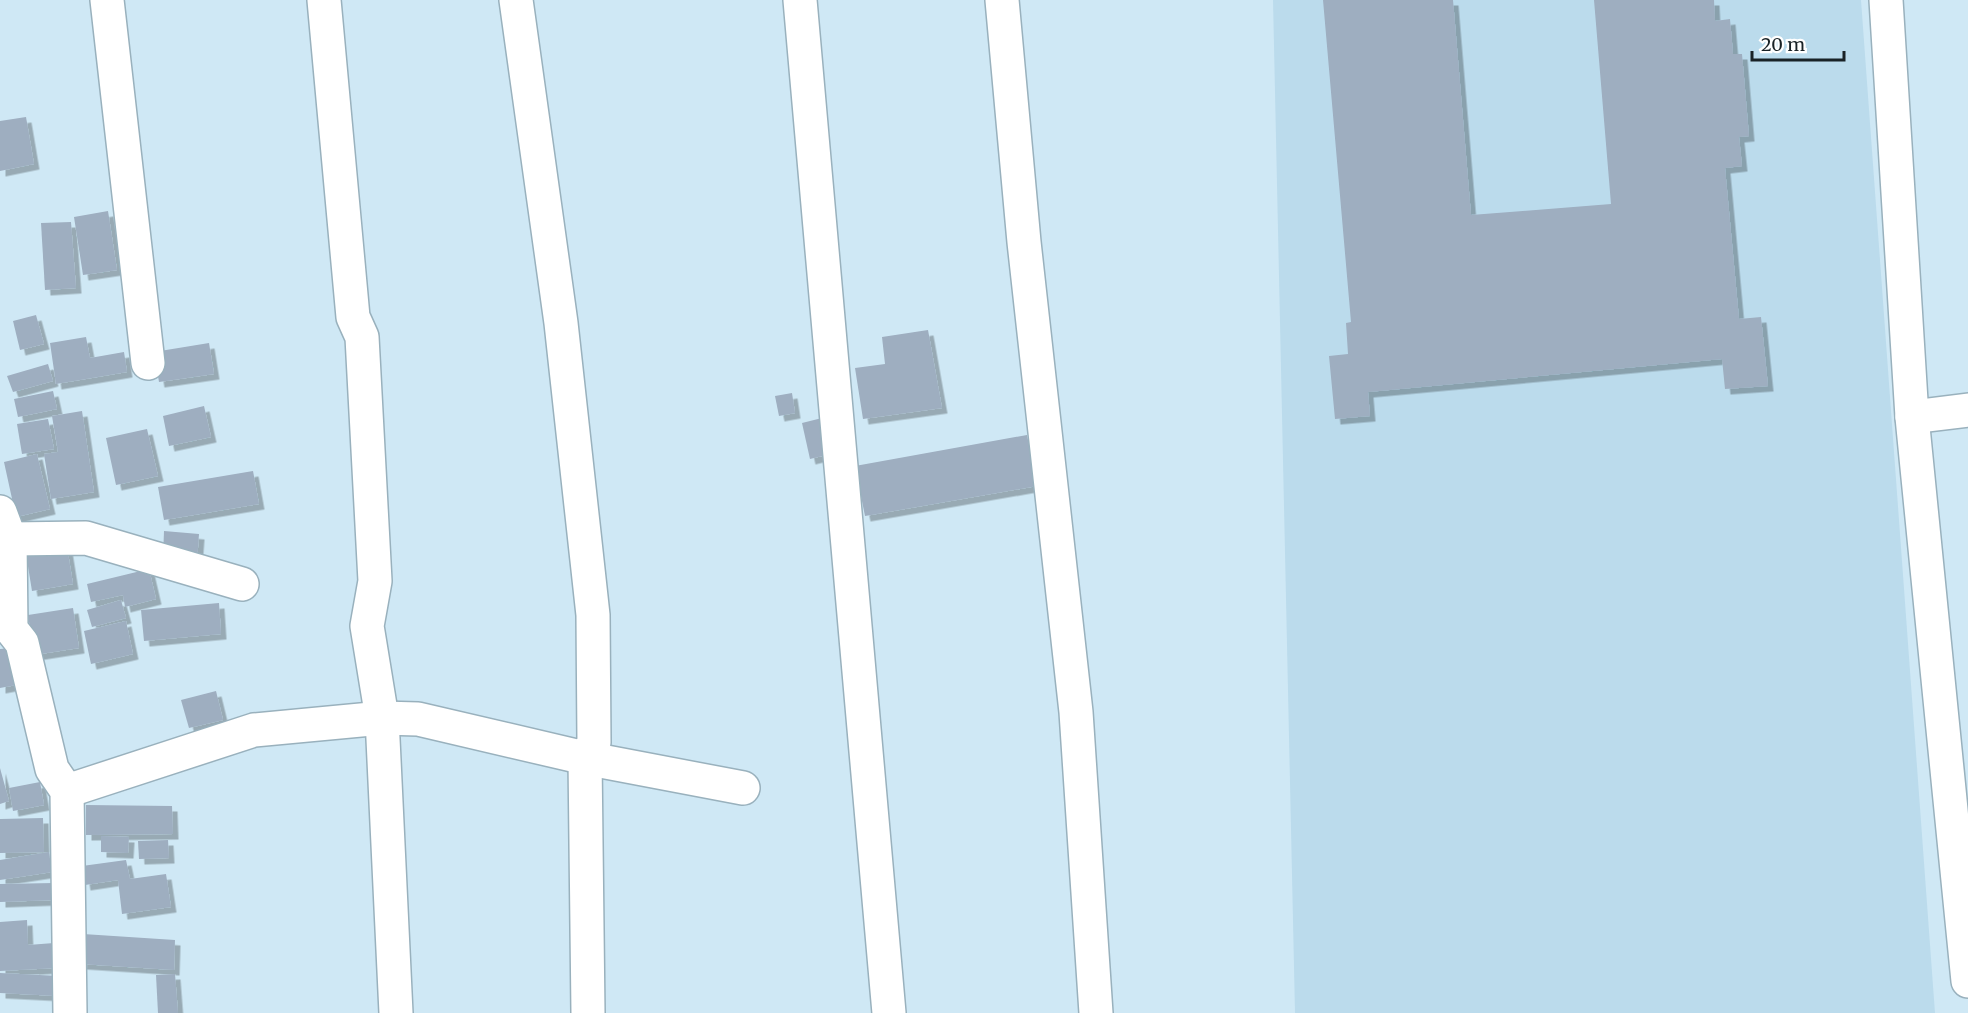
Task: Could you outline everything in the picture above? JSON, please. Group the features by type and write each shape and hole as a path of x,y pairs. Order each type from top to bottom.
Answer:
{"street":[{"path":"107,0 148,363"},
{"path":"324,0 353,317 363,337 375,580 367,626 382,718 396,1013"},
{"path":"516,0 561,323 593,615 594,743 585,758 588,1013"},
{"path":"800,0 889,1013"},
{"path":"1002,0 1025,254 1076,712 1096,1013"},
{"path":"1886,0 1912,417 1968,981"},
{"path":"1912,417 1968,410"},
{"path":"70,1013 67,791 52,769 22,643 6,630 5,526 86,538 242,584"},
{"path":"67,791 254,730 382,718 418,719 585,758 743,788"}],"shaded area":[{"path":"1273,0 1861,0 1935,1013 1295,1013"}],"building":[{"path":"1323,0 1453,0 1471,215 1611,204 1594,0 1714,0 1715,21 1730,19 1733,54 1742,54 1749,136 1739,137 1742,166 1725,168 1739,319 1761,317 1768,386 1725,389 1722,359 1368,392 1370,416 1335,419 1329,356 1348,354 1346,323 1351,322"},
{"path":"26,117 34,164 0,171 0,121"},
{"path":"108,211 117,270 83,275 74,217"},
{"path":"71,222 76,288 45,290 41,223"},
{"path":"36,315 44,344 20,350 13,321"},
{"path":"928,330 942,408 863,419 855,368 885,364 882,337"},
{"path":"86,337 90,358 124,352 127,372 56,384 50,343"},
{"path":"209,343 214,374 159,382 154,352"},
{"path":"48,364 53,381 13,392 7,376"},
{"path":"53,391 57,409 18,417 14,399"},
{"path":"792,393 795,413 779,416 775,396"},
{"path":"204,406 211,437 169,446 163,416"},
{"path":"82,411 94,492 51,499 44,454 58,452 52,416"},
{"path":"822,418 830,454 810,459 802,423"},
{"path":"48,419 54,449 22,454 17,424"},
{"path":"147,429 158,476 116,485 106,438"},
{"path":"1027,435 1037,486 865,516 855,466"},
{"path":"37,454 50,509 16,517 4,462"},
{"path":"253,471 259,504 164,520 158,487"},
{"path":"164,531 199,534 197,561 163,558"},
{"path":"67,547 73,584 32,591 26,554"},
{"path":"149,569 156,599 125,607 123,595 91,602 87,584"},
{"path":"121,600 126,618 92,627 87,610"},
{"path":"219,603 221,634 144,641 141,610"},
{"path":"73,608 79,648 34,655 28,615"},
{"path":"126,621 133,654 91,664 84,631"},
{"path":"11,648 16,685 0,688 0,649"},
{"path":"216,691 223,720 189,728 181,700"},
{"path":"0,768 9,801 0,804"},
{"path":"40,782 44,805 13,811 9,788"},
{"path":"86,805 172,806 173,834 86,835"},
{"path":"43,818 44,852 0,853 0,819"},
{"path":"101,836 129,837 128,853 101,852"},
{"path":"168,840 169,858 139,859 138,841"},
{"path":"49,852 52,872 0,880 0,860"},
{"path":"126,860 130,879 166,874 171,907 122,914 118,880 85,885 82,866"},
{"path":"54,883 54,900 0,902 0,884"},
{"path":"27,920 28,945 54,943 56,968 0,971 0,922"},
{"path":"83,934 175,940 174,970 81,964"},
{"path":"0,973 59,976 58,996 0,993"},
{"path":"175,974 178,1013 158,1013 156,975"}]}
